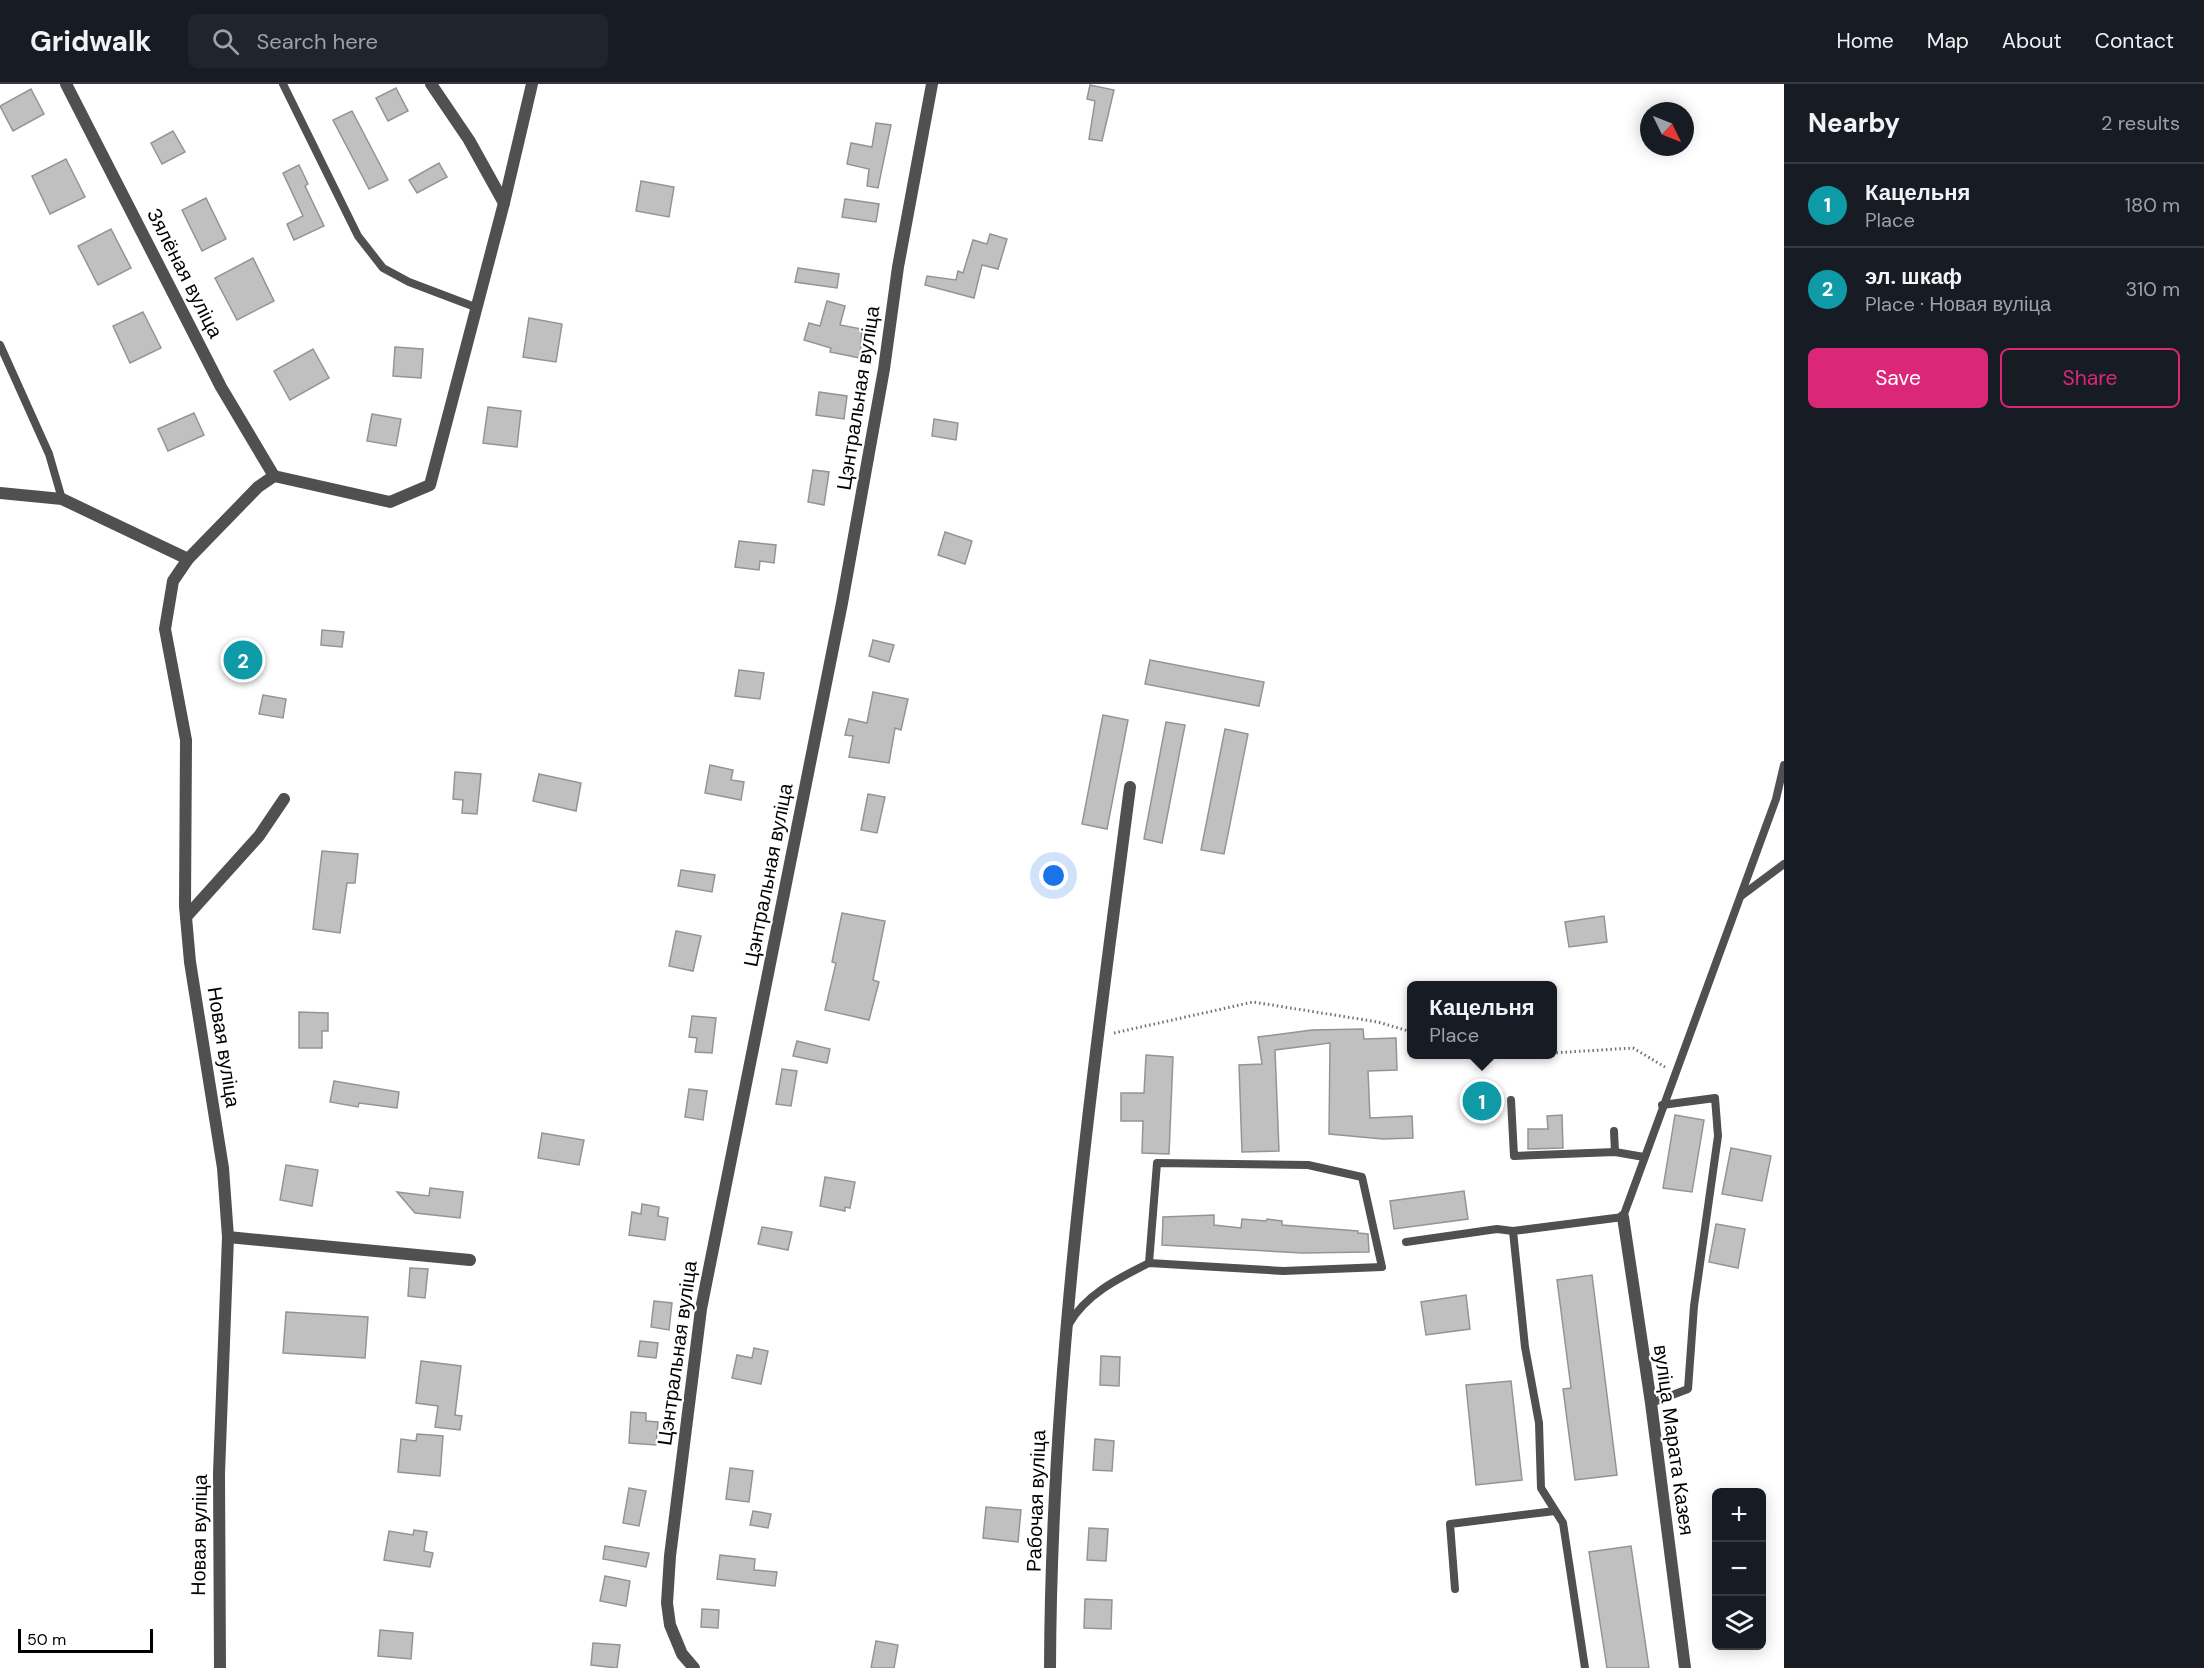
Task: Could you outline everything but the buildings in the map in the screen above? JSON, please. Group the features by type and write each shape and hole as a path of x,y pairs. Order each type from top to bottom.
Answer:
{"street":[{"name":"Зялёная вуліца","path":"66,84 221,387 274,476"},
{"path":"431,84 469,140 504,203"},
{"path":"274,476 390,502 430,485 504,203 532,84"},
{"name":"Цэнтральная вуліца","path":"694,1668 682,1654 670,1625 667,1603 670,1556 701,1309 842,603 884,369 898,267 932,84"},
{"name":"Новая вуліца","path":"220,1668 218,1495 228,1237 223,1168 190,962 186,917 186,740 165,629 174,581 189,559 258,487 274,476"},
{"path":"0,493 62,499 189,559"},
{"name":"Рабочая вуліца","path":"1050,1668 1054,1494 1065,1336 1097,1036 1130,788"},
{"path":"186,917 259,836 284,800"},
{"name":"вуліца Марата Казея","path":"1623,1217 1651,1403 1685,1668"},
{"path":"228,1237 470,1260"}],"lane":[{"path":"284,84 358,236 382,268 409,282 476,307"},
{"path":"0,345 49,453 62,499"},
{"path":"1406,1242 1497,1229 1513,1231 1623,1217 1662,1105 1776,799 1784,765"},
{"path":"1741,896 1784,864"},
{"path":"1651,1403 1688,1389 1694,1306 1718,1136 1715,1098 1662,1105"},
{"path":"1511,1101 1514,1156 1615,1152 1644,1157"},
{"path":"1614,1131 1615,1152"},
{"path":"1065,1336 1078,1309 1111,1282 1149,1263 1283,1271 1383,1267 1362,1177 1297,1165 1157,1163 1149,1263"},
{"path":"1513,1231 1525,1347 1539,1423 1541,1488 1563,1523 1586,1668"},
{"path":"1455,1589 1450,1524 1555,1511"}],"path":[{"path":"1097,1036 1253,1002 1378,1022 1407,1031"},
{"path":"1557,1053 1633,1048 1675,1072"}],"place":[{"name":"эл. шкаф","path":"243,660"},
{"name":"Кацельня","path":"1482,1101"}]}
